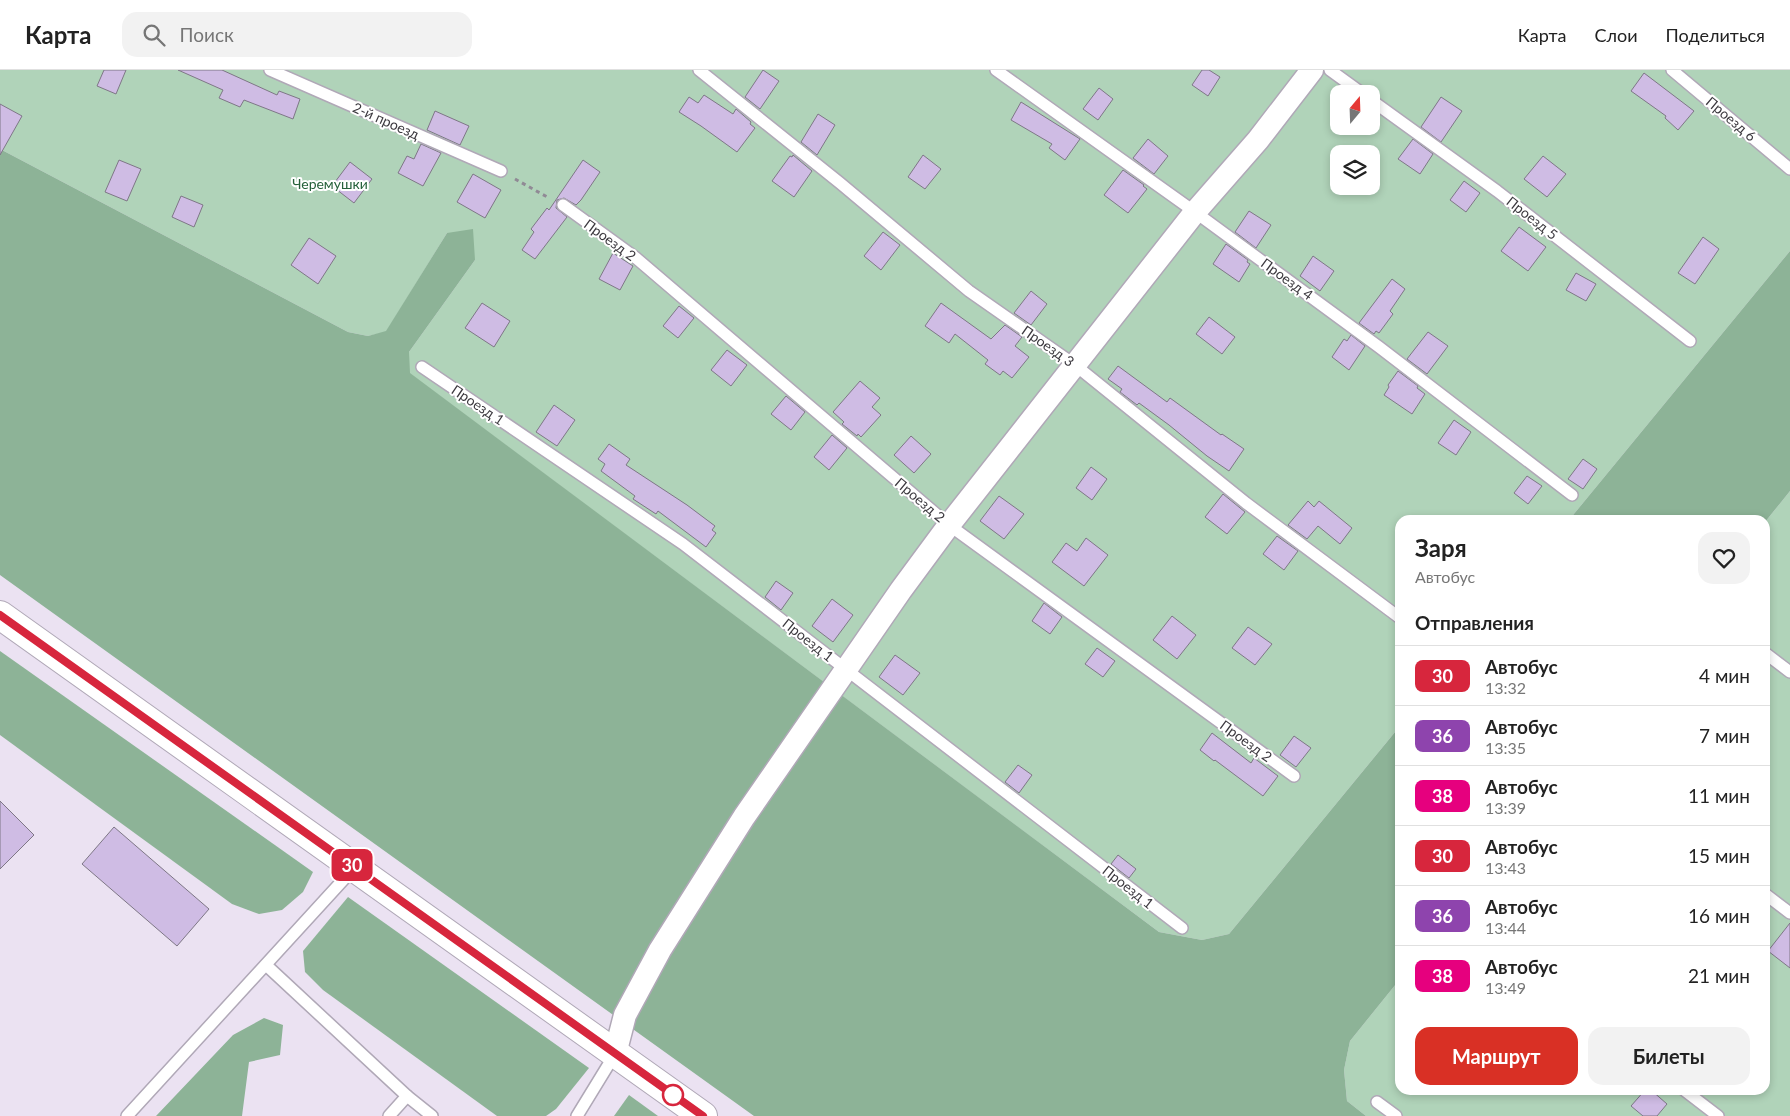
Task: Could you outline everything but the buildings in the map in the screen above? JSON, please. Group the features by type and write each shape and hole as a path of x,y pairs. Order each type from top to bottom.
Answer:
{"main road":[{"path":"0,615 703,1116"}],"street":[{"path":"615,1054 625,1015 660,950 744,817 901,590 949,525 1195,212 1258,140 1312,70"}],"lane":[{"name":"2-й проезд","path":"270,70 502,171"},
{"name":"Проезд 3","path":"698,70 840,183 969,291 1075,365 1246,503 1395,614"},
{"name":"Проезд 4","path":"996,70 1195,212 1378,347 1572,495"},
{"path":"1330,70 1351,85"},
{"name":"Проезд 6","path":"1672,70 1790,169"},
{"name":"Проезд 5","path":"1380,106 1497,191 1690,341"},
{"name":"Проезд 2","path":"562,205 636,258 949,525 1294,776"},
{"name":"Проезд 1","path":"422,367 683,544 1182,928"},
{"path":"1770,657 1790,672"},
{"path":"127,1116 355,867"},
{"path":"1770,898 1790,913"},
{"path":"266,964 407,1096 432,1116"},
{"path":"577,1116 615,1054"},
{"path":"1691,1095 1718,1116"},
{"path":"389,1116 407,1096"},
{"path":"1377,1102 1396,1116"}],"path":[{"path":"502,171 562,205"}],"green space":[{"name":"Черемушки","path":"0,70 1790,70 1790,251 1573,515 1395,515 1395,732 1229,934 1202,940 1159,932 409,373 409,352 475,260 447,233 386,332 368,336 348,332 0,149"},
{"path":"0,149 348,332 368,336 386,331 447,233 473,229 475,260 409,352 410,373 1159,932 1202,940 1229,934 1395,732 1395,985 1350,1041 1344,1070 1347,1101 1366,1116 754,1116 0,575"},
{"path":"1790,251 1790,491 1770,516 1573,515"},
{"path":"1790,491 1790,1116 1366,1116 1347,1101 1344,1070 1350,1041 1395,985 1395,1095 1770,1095 1770,516"},
{"path":"0,651 313,872 303,892 282,910 259,914 232,904 0,735"},
{"path":"348,897 589,1068 556,1109 546,1116 497,1116 323,990 305,972 303,951"},
{"path":"264,1018 283,1025 280,1055 249,1062 242,1116 156,1116 233,1035"},
{"path":"629,1095 658,1116 614,1116"}],"bus line":[{"name":"30","path":"0,615 703,1116"}]}
